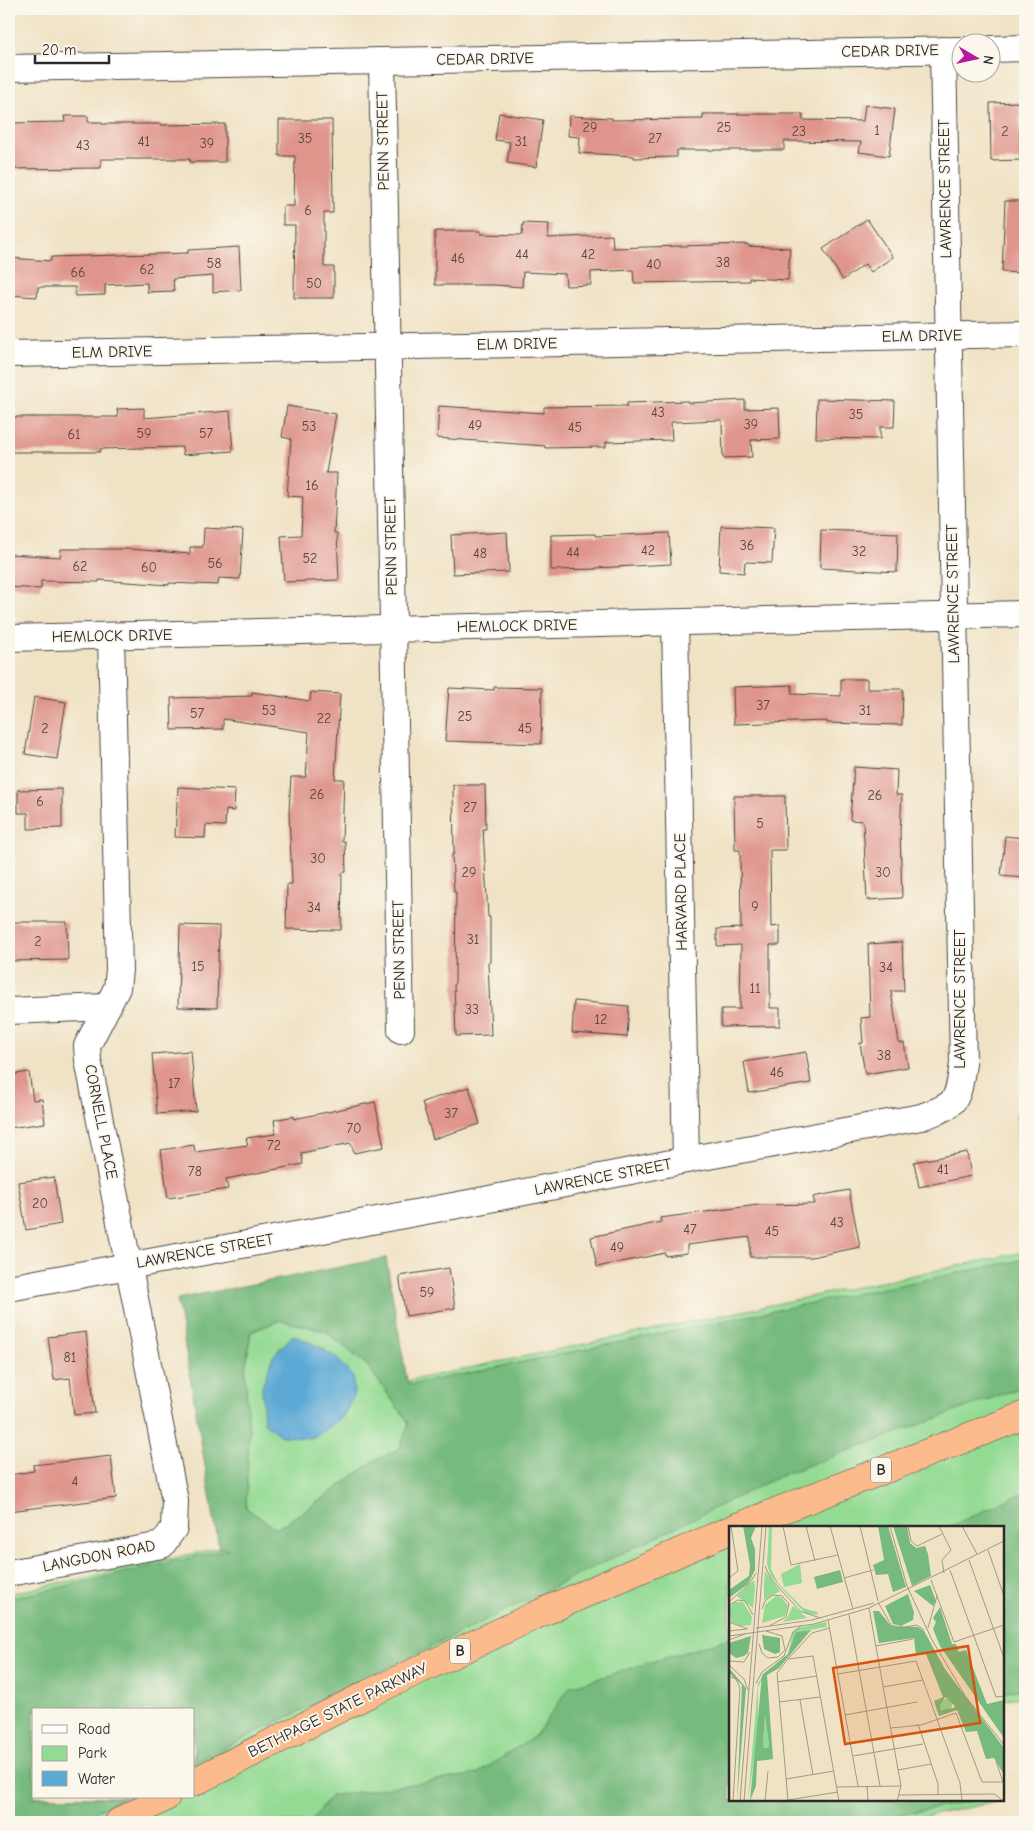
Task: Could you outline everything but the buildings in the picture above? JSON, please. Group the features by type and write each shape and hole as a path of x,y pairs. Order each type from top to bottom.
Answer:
{"highway":[{"name":"B","path":"740,1526 1025,1415"},
{"name":"BETHPAGE STATE PARKWAY","path":"195,1781 368,1694 534,1616 729,1530"},
{"path":"119,1822 164,1798"}],"street":[{"path":"1002,49 1025,48"},
{"name":"CEDAR DRIVE","path":"9,68 952,50"},
{"name":"LAWRENCE STREET","path":"9,1288 922,1117 947,1108 958,1094 963,1064 948,335 952,50"},
{"name":"PENN STREET","path":"382,61 386,347 401,1030"},
{"name":"ELM DRIVE","path":"9,354 1025,334"},
{"name":"HEMLOCK DRIVE","path":"9,638 1025,614"},
{"name":"HARVARD PLACE","path":"675,622 686,1160"},
{"name":"CORNELL PLACE","path":"111,636 119,970 117,988 87,1046 88,1060 172,1489"},
{"path":"9,1011 107,1007"},
{"name":"LANGDON ROAD","path":"9,1573 162,1544 174,1528 175,1501 172,1489"}],"green space":[{"path":"1016,1114 1025,1114 1025,1696 1004,1700 1004,1526 729,1526 729,1801 1000,1801 899,1822 9,1822 9,1594 223,1547 300,1547 459,1445 407,1381 1024,1252"},
{"path":"1025,1254 1025,1386 782,1475 195,1763 195,1708 32,1708 32,1798 123,1798 74,1822 9,1822 9,1599 228,1549 219,1548 177,1299 386,1258 407,1381 410,1385 1021,1260","holes":["280,1320 325,1331 367,1365 409,1423 400,1448 374,1461 324,1498 276,1529 246,1508 249,1431 245,1372 251,1332"]},
{"path":"280,1320 325,1331 367,1365 409,1423 400,1448 374,1461 324,1498 276,1529 246,1509 249,1431 245,1372 251,1332"},
{"path":"1025,1492 1025,1688 1004,1693 1004,1526 950,1526"},
{"path":"729,1638 729,1801 971,1801 864,1822 311,1822 331,1796 477,1774 535,1736 570,1687"}],"water":[{"path":"293,1335 320,1347 335,1357 353,1376 354,1396 342,1418 312,1438 281,1436 264,1423 262,1387 273,1356"}]}
